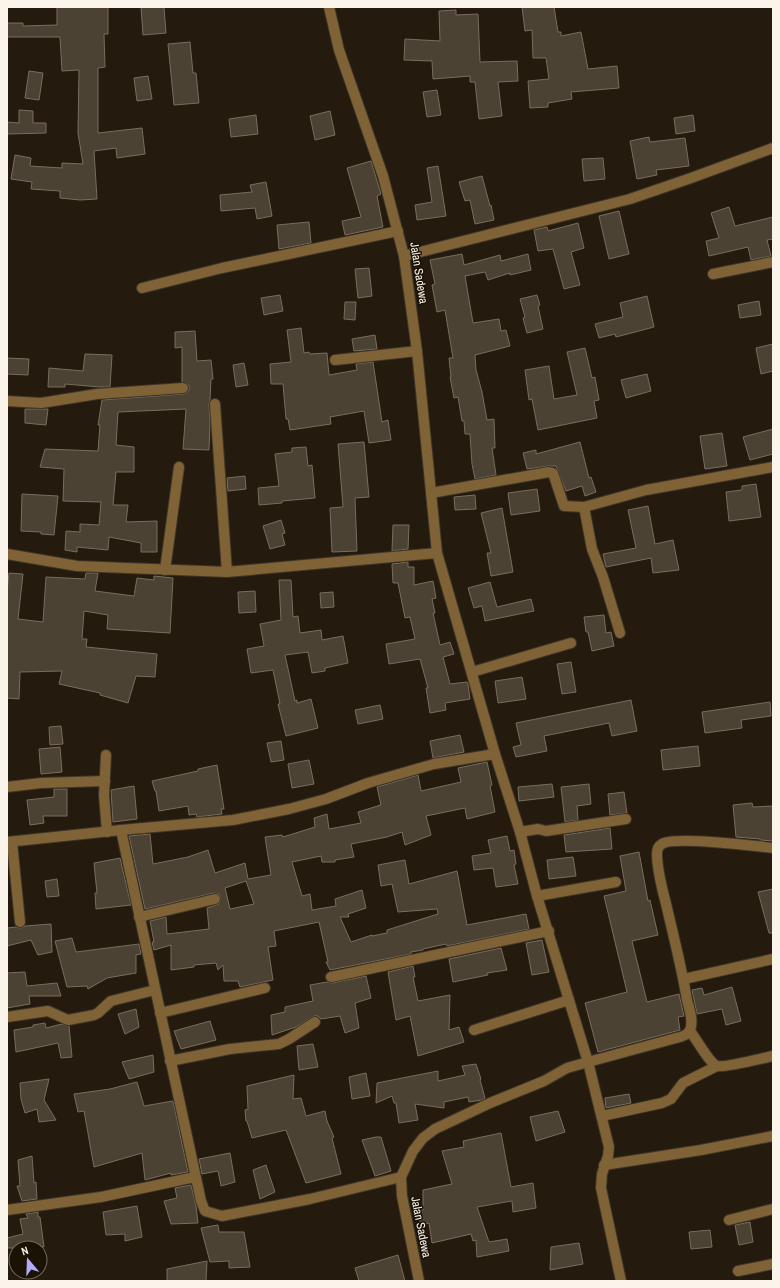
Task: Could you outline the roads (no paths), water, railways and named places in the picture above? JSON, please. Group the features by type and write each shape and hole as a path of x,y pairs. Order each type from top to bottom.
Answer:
{"street":[{"name":"Jalan Sadewa","path":"329,7 339,50 383,176 404,256 417,350 437,553 495,754 523,831 549,931 588,1062 602,1116 609,1147 608,1156 602,1174 601,1188 621,1281"},
{"path":"404,256 630,199 773,148"},
{"path":"142,288 222,268 398,231"},
{"path":"713,274 773,262"},
{"path":"335,360 417,350"},
{"path":"7,401 41,403 97,394 183,388"},
{"path":"215,404 227,572"},
{"path":"165,570 179,467"},
{"path":"431,493 549,472 553,473 556,478 564,506 584,507 646,490 773,467"},
{"path":"584,507 592,549 603,578 620,634"},
{"path":"7,554 77,566 227,572 437,553"},
{"path":"472,672 571,643"},
{"path":"20,922 10,842 233,820 289,809 326,799 368,783 434,764 495,754"},
{"path":"106,755 104,795 107,832"},
{"path":"7,787 41,783 104,781"},
{"path":"523,831 538,828 546,831 626,819"},
{"path":"121,830 201,1201 205,1211 222,1216 310,1199 401,1177 413,1151 423,1138 435,1129 490,1103 544,1081 566,1068 685,1035 690,1031 692,1023 684,980 661,882 657,850 660,844 666,841 695,841 773,848"},
{"path":"540,895 616,882"},
{"path":"139,917 215,900"},
{"path":"331,977 549,931"},
{"path":"684,980 773,959"},
{"path":"160,1013 265,988"},
{"path":"7,1017 48,1011 68,1020 94,1015 111,1000 155,990"},
{"path":"474,1030 569,1000"},
{"path":"170,1061 230,1050 279,1044 315,1022"},
{"path":"690,1031 704,1052 717,1066"},
{"path":"602,1116 662,1103 671,1098 684,1083 717,1066 773,1056"},
{"path":"604,1165 702,1150 773,1136"},
{"path":"7,1210 102,1197 195,1177"},
{"name":"Jalan Sadewa","path":"401,1177 402,1196 419,1281"},
{"path":"729,1220 773,1209"},
{"path":"738,1271 773,1264"}]}
